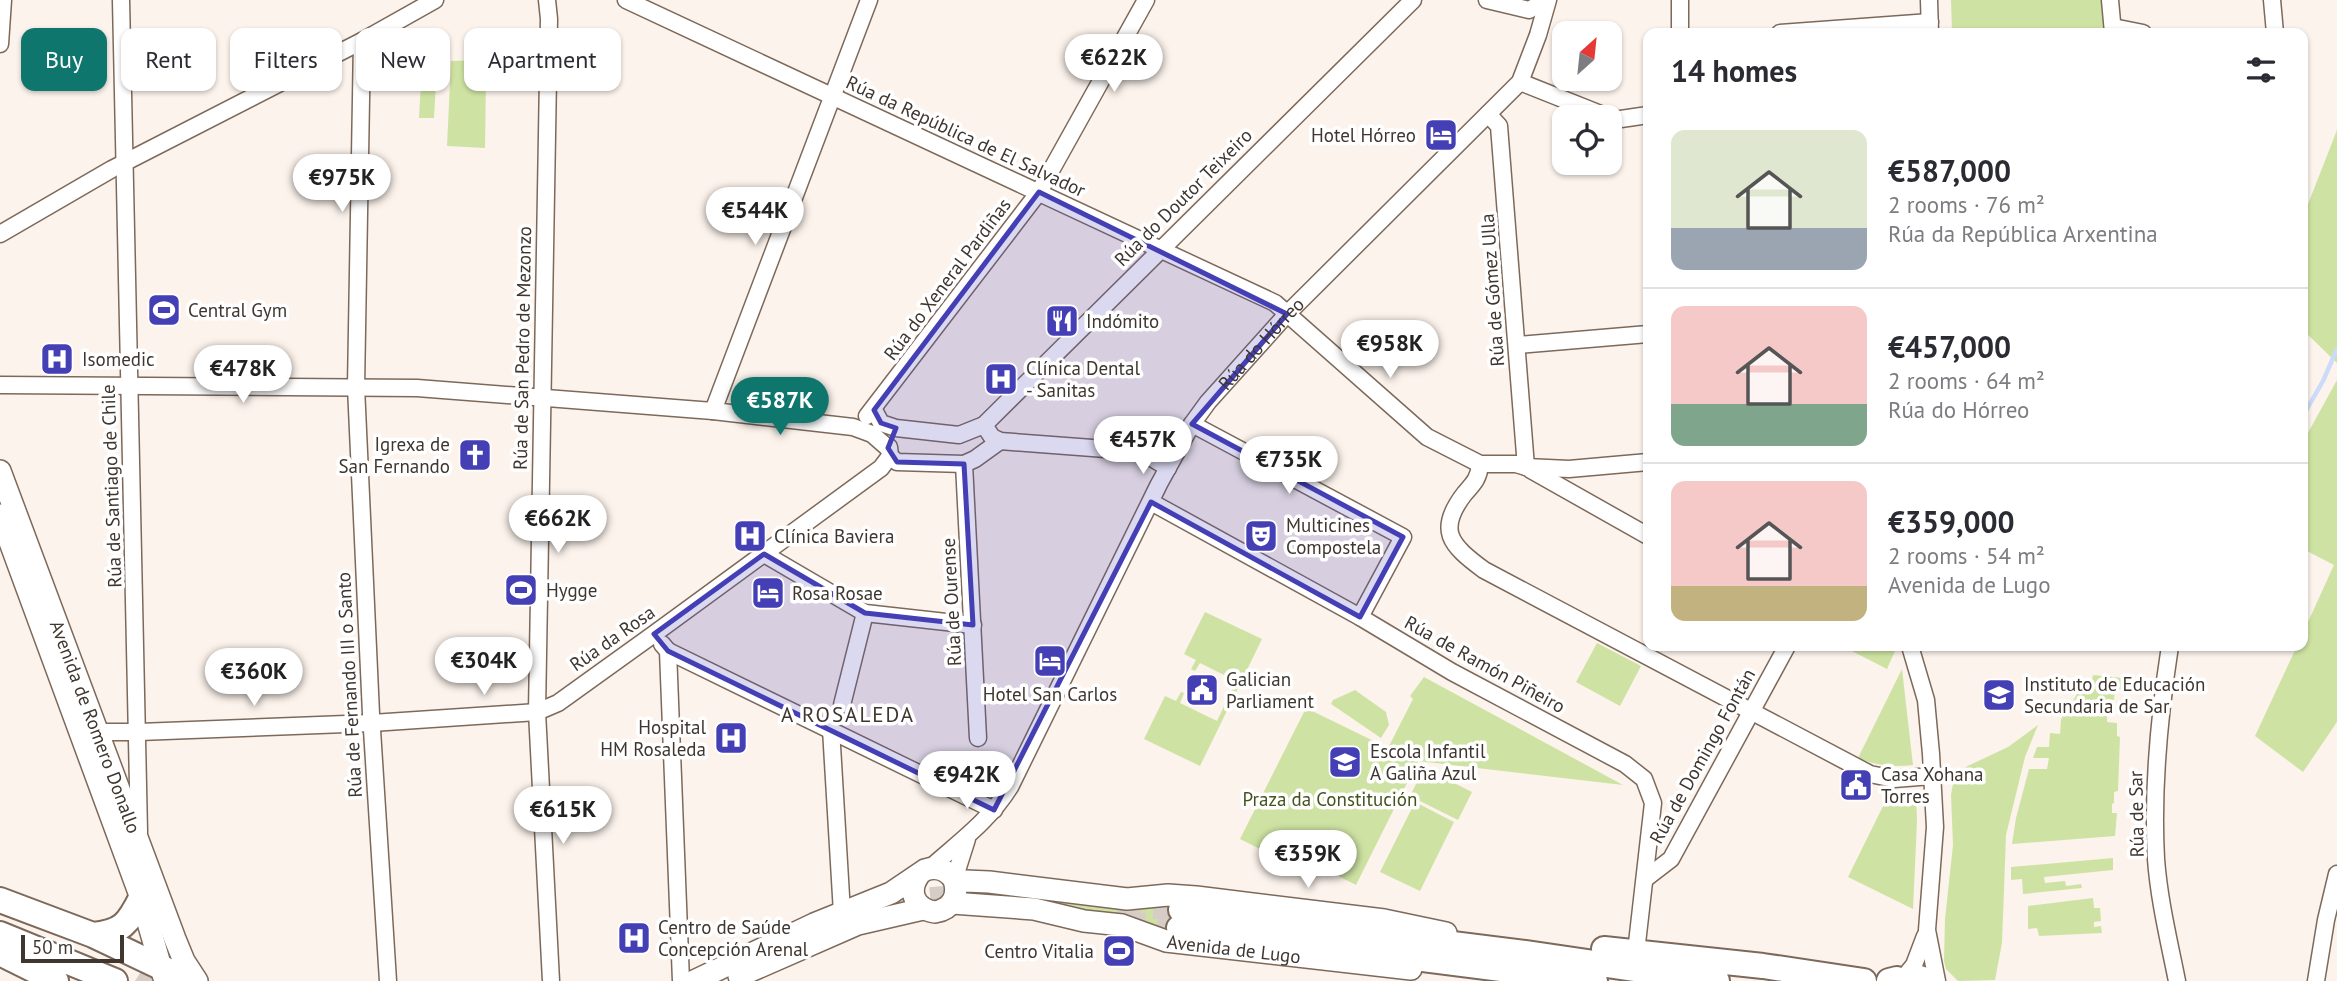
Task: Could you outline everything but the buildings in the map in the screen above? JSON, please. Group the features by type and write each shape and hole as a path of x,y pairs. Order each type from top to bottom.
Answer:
{"highway":[{"path":"93,935 111,933 130,920 141,898"},
{"path":"0,900 93,935 155,973"},
{"path":"0,915 155,973 190,981"},
{"name":"Avenida de Lugo","path":"1591,972 1552,978 1180,919 1461,947 1591,972 1717,981"},
{"path":"0,934 115,981"},
{"path":"1591,972 1599,949 1763,966 1864,981"},
{"path":"0,953 56,981"}],"main road":[{"name":"Avenida de Romero Donallo","path":"0,471 178,947 197,981"},
{"name":"Avenida de Romero Donallo","path":"0,515 141,898 155,973"},
{"path":"728,981 848,927 876,918 923,909 939,911 954,889 941,869 924,872 914,883 916,902 923,909"},
{"name":"Rúa do Hórreo","path":"694,981 842,912 891,893 924,872"},
{"name":"Avenida de Lugo","path":"954,889 965,881 989,882 1127,899 1168,895 1289,908 1384,920 1453,935 1461,947"},
{"name":"Avenida de Lugo","path":"954,889 1084,921 1122,925 1166,941 1518,981"},
{"path":"1896,979 1915,975 1936,981"}],"street":[{"path":"0,44 3,0"},
{"name":"Rúa de Santiago de Chile","path":"121,0 127,162 129,386 140,845"},
{"path":"385,28 435,0"},
{"name":"Rúa de San Pedro de Mezonzo","path":"547,0 537,712 551,981"},
{"name":"Rúa da República de El Salvador","path":"626,0 1275,303 1427,437 1480,464"},
{"path":"713,411 869,0"},
{"name":"Rúa do Xeneral Pardiñas","path":"853,427 874,410 1039,192 1146,0"},
{"name":"Rúa do Doutor Teixeiro","path":"984,425 1413,0"},
{"path":"1487,0 1529,10 1547,0"},
{"name":"Rúa do Hórreo","path":"924,872 967,839 994,810 1027,755 1192,424 1208,402 1287,314 1520,82 1536,41 1547,0"},
{"path":"1680,0 1681,28"},
{"path":"1929,0 1930,28"},
{"path":"2110,0 2113,28"},
{"path":"2272,0 2275,28"},
{"path":"0,234 127,162 356,44"},
{"path":"1520,82 1577,105"},
{"name":"Rúa de Fernando III o Santo","path":"361,91 356,387 387,981"},
{"name":"Rúa de Gómez Ulla","path":"1488,114 1499,126 1526,467"},
{"path":"1622,119 1643,116"},
{"path":"1517,345 1643,334"},
{"path":"0,385 417,388 542,396 853,427 872,434 897,462 964,464 1000,441"},
{"path":"874,410 881,423 896,428 959,435 984,425 992,437 1000,441 1145,454 1168,468"},
{"path":"1192,424 1403,537 1360,617"},
{"path":"889,452 896,428"},
{"name":"Rúa da Rosa","path":"98,732 139,733 372,723 537,712 558,703 654,635 881,468 889,452"},
{"path":"1526,467 1569,469 1643,462"},
{"name":"Rúa de Ourense","path":"964,464 978,738"},
{"path":"1643,533 1526,467 1516,464 1480,464 1479,476 1456,505 1448,522 1448,531 1452,538 1471,561 1483,570 1751,713 1870,774 1894,779 1932,776"},
{"path":"1563,488 1562,478 1569,469"},
{"name":"Rúa de Ramón Piñeiro","path":"1151,502 1360,617 1441,666 1625,765 1644,779 1653,803 1636,952"},
{"path":"764,554 864,612 973,625"},
{"path":"842,705 864,612"},
{"path":"654,635 668,651 994,810"},
{"path":"668,651 681,981"},
{"name":"Rúa de Domingo Fontán","path":"1645,879 1671,859 1784,651"},
{"path":"1911,651 1926,700 1932,776 1934,827 1927,930 1936,981"},
{"name":"Rúa de Sar","path":"2169,651 2156,755 2156,861 2177,981"},
{"path":"831,729 842,912"},
{"name":"Rúa do Hórreo","path":"954,889 967,839"},
{"path":"2316,981 2331,920 2337,874"},
{"path":"1896,979 1918,955 1927,930"}],"highlighted area":[{"path":"1039,192 1287,314 1192,424 1403,537 1360,617 1151,502 994,810 668,651 654,634 764,554 865,613 973,625 964,464 897,462 888,448 896,428 881,423 874,410"}],"green space":[{"path":"1951,0 2106,0 2108,28 1952,28"},
{"path":"451,61 464,61 464,91 486,91 485,148 447,146"},
{"path":"420,91 436,91 434,118 419,118"},
{"path":"2337,130 2337,363 2308,335 2308,204"},
{"path":"2337,380 2337,722 2303,772 2255,736 2295,651 2308,651 2308,622 2334,565 2308,552 2308,433"},
{"path":"1205,612 1262,639 1200,766 1144,739 1165,696 1176,701 1181,692 1184,693 1180,703 1217,721 1236,681 1200,663 1195,671 1191,669 1196,660 1184,654"},
{"path":"1597,643 1641,666 1620,706 1576,682"},
{"path":"1852,651 1895,651 1887,669"},
{"path":"1902,669 1913,765 1885,765 1858,758"},
{"path":"2093,675 2123,678 2123,690 2115,689 2114,700 2107,699 2107,722 2117,723 2117,736 2120,737 2118,791 2114,792 2112,804 2112,813 2117,813 2115,836 2012,844 2029,769 2047,769 2049,758 2033,758 2037,747 2049,747 2050,733 2060,734 2065,708 2069,708 2082,685 2091,685"},
{"name":"Praza da Constitución","path":"1424,677 1623,785 1418,761 1356,885 1299,856 1294,866 1240,839 1306,708 1388,748 1413,699 1410,696"},
{"path":"1355,690 1386,712 1389,725 1381,738 1331,704 1333,700"},
{"path":"2038,725 2025,757 2006,835 2002,943 1995,980 1958,981 1946,969 1944,961 1945,919 1953,845 1951,795 1955,772 2008,747"},
{"path":"1424,768 1472,792 1458,820 1410,796"},
{"path":"1891,790 1916,790 1913,909 1848,877"},
{"path":"1415,802 1454,822 1420,891 1380,872"},
{"path":"2113,858 2113,870 2044,877 2045,883 2065,881 2066,886 2081,884 2082,888 2023,894 2022,879 2011,880 2011,867"},
{"path":"994,891 1169,899 1180,938 993,897"},
{"path":"2093,898 2094,908 2100,908 2101,921 2094,922 2094,927 2101,926 2102,933 2039,936 2037,928 2028,929 2028,906"}],"waterway":[{"path":"2308,407 2337,349"}],"tunnel":[{"path":"895,905 960,897 1071,899"},
{"path":"1118,903 1181,910"},
{"path":"1121,923 1179,928"},
{"path":"140,973 153,981"}],"place":[{"name":"Hotel Hórreo","path":"1441,135"},
{"name":"Central Gym","path":"164,310"},
{"name":"Indómito","path":"1062,321"},
{"name":"Isomedic","path":"57,359"},
{"name":"Clínica Dental - Sanitas","path":"1001,379"},
{"name":"Igrexa de San Fernando","path":"475,455"},
{"name":"Clínica Baviera","path":"750,536"},
{"name":"Multicines Compostela","path":"1261,536"},
{"name":"Hygge","path":"521,590"},
{"name":"Rosa Rosae","path":"768,593"},
{"name":"Hotel San Carlos","path":"1050,661"},
{"name":"Galician Parliament","path":"1202,690"},
{"name":"Instituto de Educación Secundaria de Sar","path":"1999,695"},
{"name":"Hospital HM Rosaleda","path":"731,738"},
{"name":"Escola Infantil A Galiña Azul","path":"1345,762"},
{"name":"Casa Xohana Torres","path":"1856,785"},
{"name":"Centro de Saúde Concepción Arenal","path":"634,938"},
{"name":"Centro Vitalia","path":"1119,951"}],"district":[{"name":"A ROSALEDA","path":"848,714"}]}
